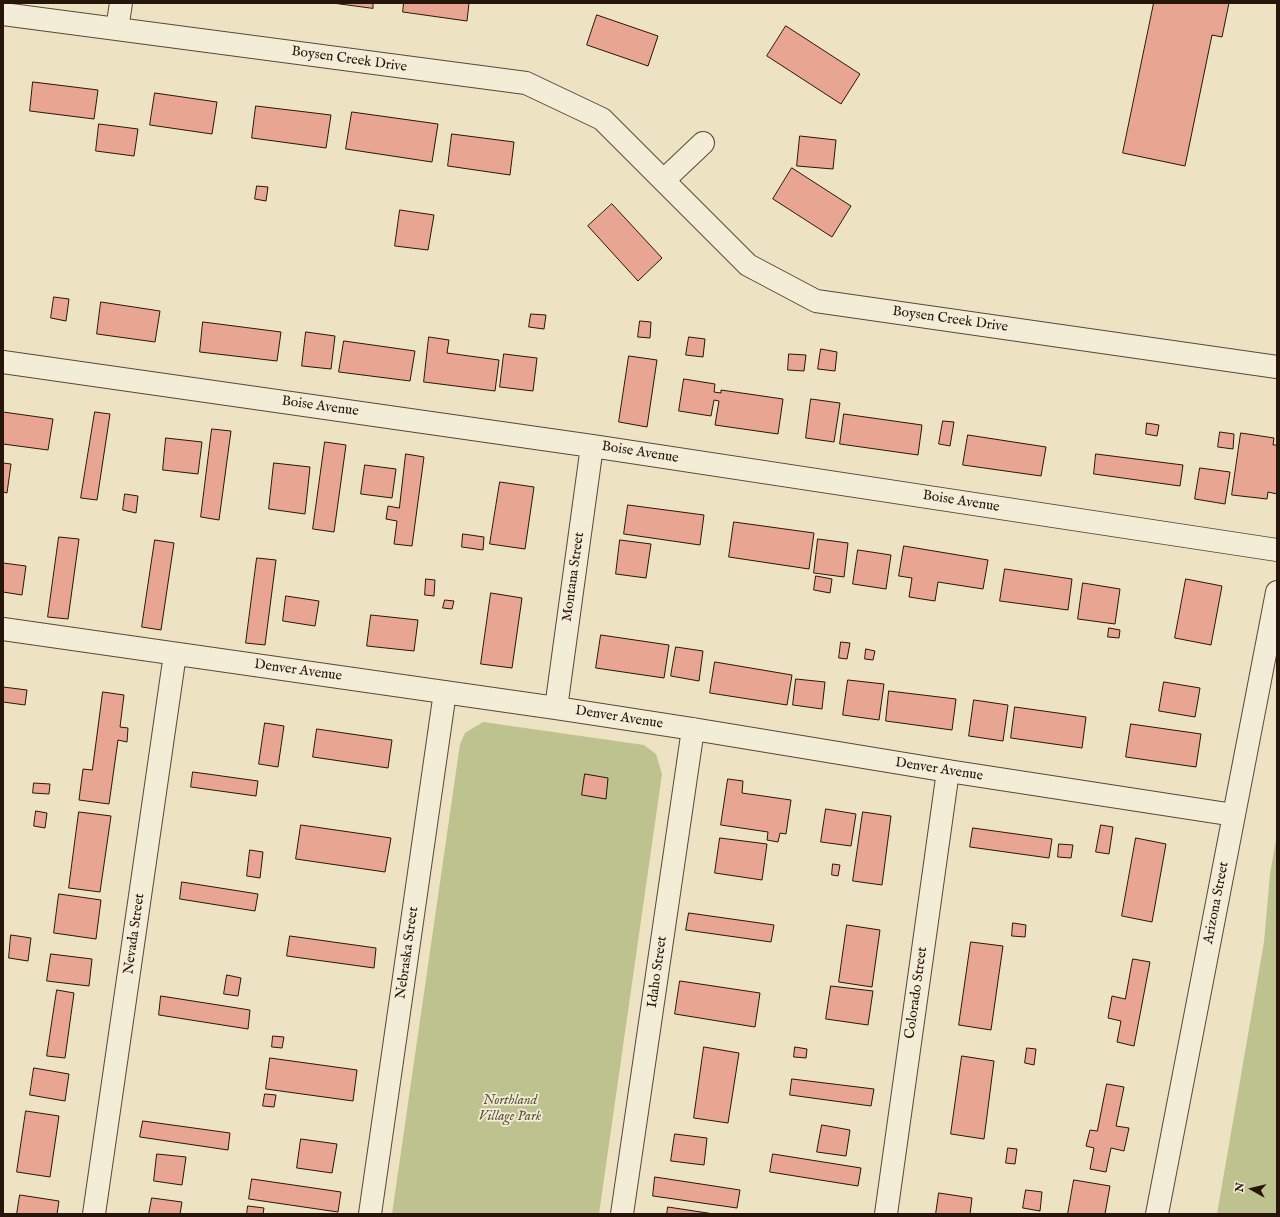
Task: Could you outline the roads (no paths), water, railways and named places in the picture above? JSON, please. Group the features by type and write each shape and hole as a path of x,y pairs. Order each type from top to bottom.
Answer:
{"street":[{"path":"117,29 121,3"},
{"name":"Boysen Creek Drive","path":"3,14 526,83 602,119 748,265 816,301 1277,367"},
{"path":"664,180 703,143"},
{"name":"Boise Avenue","path":"3,362 592,446 1277,550"},
{"name":"Montana Street","path":"556,708 592,446"},
{"name":"Arizona Street","path":"1157,1214 1277,592"},
{"name":"Denver Avenue","path":"3,629 556,708 1234,815"},
{"name":"Nevada Street","path":"94,1214 175,654"},
{"name":"Nebraska Street","path":"370,1214 445,692"},
{"name":"Idaho Street","path":"622,1214 693,729"},
{"name":"Colorado Street","path":"886,1214 948,771"}],"park label":[{"name":"Northland Village Park","path":"510,1110"}]}
